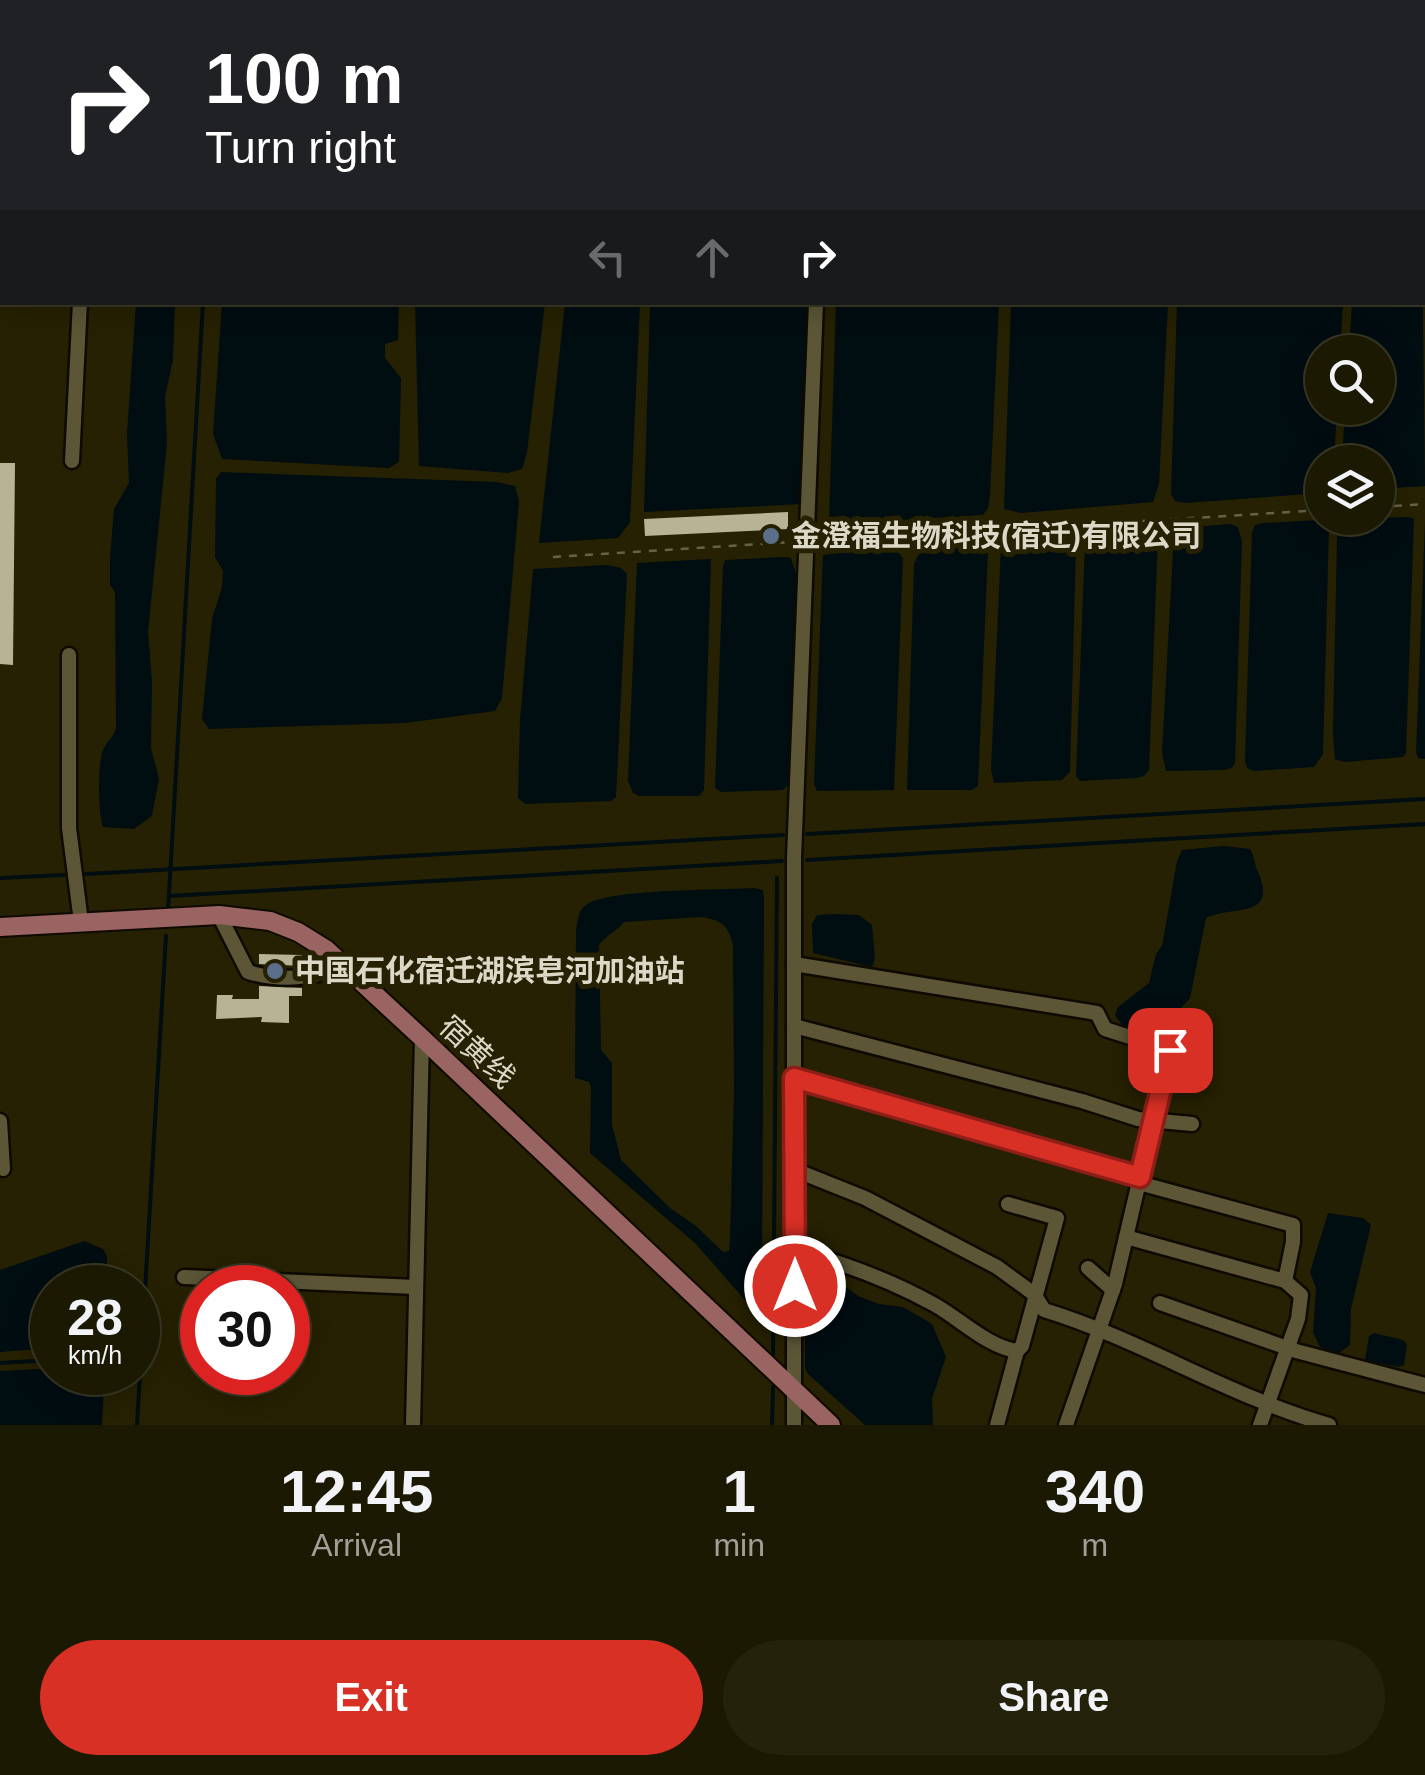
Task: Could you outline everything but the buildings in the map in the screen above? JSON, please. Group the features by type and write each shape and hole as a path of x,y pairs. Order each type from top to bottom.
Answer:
{"main road":[{"name":"宿黄线","path":"0,928 219,915 286,926 327,950 830,1425"}],"street":[{"path":"72,460 80,305"},
{"path":"794,1425 794,858 816,305"},
{"path":"68,655 69,828 81,922"},
{"path":"219,915 248,972 268,977 313,978 344,967"},
{"path":"794,964 1097,1013 1104,1029 1170,1050 1112,1290 1066,1425"},
{"path":"794,1026 1153,1122 1192,1124"},
{"path":"413,1425 422,1038"},
{"path":"794,1078 1293,1225 1294,1242 1285,1282"},
{"path":"0,1122 2,1169"},
{"path":"794,1170 866,1198 997,1266 1035,1296 1044,1310 1100,1327 1154,1356 1299,1417 1328,1425"},
{"path":"997,1425 1057,1218 1008,1204"},
{"path":"1126,1237 1285,1282 1301,1295 1298,1319 1260,1425"},
{"path":"794,1250 885,1279 1002,1346 1018,1351"},
{"path":"1088,1268 1112,1290"},
{"path":"310,1282 416,1287"},
{"path":"1160,1303 1287,1348 1425,1385"}],"path":[{"path":"1395,506 1425,504"},
{"path":"553,557 1305,511"}],"shaded area":[{"path":"136,305 175,305 173,360 165,397 167,443 148,632 151,748 159,779 152,816 134,829 103,827 99,787 102,755 116,727 115,592 110,585 110,558 114,509 129,483 127,434"},
{"path":"222,305 399,305 398,340 385,344 385,358 401,378 399,462 389,468 222,459 213,434"},
{"path":"415,305 545,305 522,469 508,473 419,466"},
{"path":"565,305 640,305 630,522 618,538 539,543"},
{"path":"650,305 809,305 802,504 644,512"},
{"path":"836,305 999,305 990,494 983,515 835,524 829,519"},
{"path":"1011,305 1168,305 1159,484 1153,502 1021,513 1004,509"},
{"path":"1177,305 1343,305 1341,335 1305,335 1305,425 1336,425 1335,445 1305,445 1305,494 1175,501 1171,494"},
{"path":"1352,305 1423,305 1425,486 1395,488 1395,445 1343,445 1344,425 1395,425 1395,335 1350,335"},
{"path":"221,472 497,482 515,486 519,501 502,698 495,711 405,723 209,729 202,719 212,619 222,587 223,571 215,557 216,479"},
{"path":"1395,517 1414,519 1406,753 1403,757 1345,762 1335,759 1333,734 1338,535 1395,535"},
{"path":"1305,521 1305,535 1329,535 1323,754 1314,767 1254,771 1247,768 1245,761 1252,532 1255,525"},
{"path":"1425,522 1425,759 1418,758 1416,752"},
{"path":"1231,524 1238,527 1242,542 1235,763 1223,770 1166,771 1162,752 1174,533 1180,528"},
{"path":"1145,529 1158,535 1149,770 1136,778 1080,781 1076,776 1085,543 1092,533"},
{"path":"1069,534 1076,544 1070,772 1062,780 994,783 991,769 1001,546 1011,537"},
{"path":"987,543 988,551 978,786 972,790 907,790 914,564 922,547"},
{"path":"894,547 903,558 894,790 817,791 814,784 823,555"},
{"path":"791,558 796,574 788,785 783,790 721,792 715,788 723,567 725,560"},
{"path":"711,559 704,790 699,796 639,796 633,793 628,781 637,563"},
{"path":"607,565 621,568 627,574 616,797 611,801 525,804 518,798 520,720 533,569"},
{"path":"1223,846 1250,849 1263,887 1262,898 1249,908 1206,918 1190,998 1165,1026 1156,1031 1122,1025 1115,1015 1118,1007 1149,983 1156,954 1162,946 1182,850"},
{"path":"763,890 764,900 762,1275 758,1304 752,1308 695,1243 590,1153 591,1087 589,1082 575,1078 576,930 583,908 603,898 622,895","holes":["701,917 726,928 733,946 730,1238 729,1251 723,1252 621,1160 612,1125 612,1063 601,1050 599,945 624,922"]},
{"path":"817,915 859,915 872,925 872,967 813,953 812,924"},
{"path":"1328,1213 1363,1218 1371,1225 1351,1309 1350,1345 1339,1353 1320,1347 1313,1332 1316,1288 1310,1272"},
{"path":"84,1241 103,1249 107,1256 107,1265 30,1265 30,1350 0,1352 0,1270"},
{"path":"808,1273 833,1277 858,1296 903,1307 932,1324 946,1357 932,1399 933,1425 865,1425 808,1374"},
{"path":"1374,1333 1403,1340 1407,1345 1404,1365 1365,1360 1369,1336"},
{"path":"30,1369 30,1395 104,1395 102,1425 0,1425 0,1371"}],"waterway":[{"path":"168,912 203,305"},
{"path":"807,834 1425,799"},
{"path":"807,860 1425,824"},
{"path":"86,874 783,835"},
{"path":"169,896 782,861"},
{"path":"0,878 64,875"},
{"path":"773,1357 777,878"},
{"path":"137,1425 166,936"},
{"path":"0,1363 30,1361"},
{"path":"772,1425 773,1387"}],"place":[{"name":"金澄福生物科技(宿迁)有限公司","path":"771,536"},
{"name":"中国石化宿迁湖滨皂河加油站","path":"275,971"}],"route":[{"path":"795,1286 794,1078 1140,1177 1170,1050"}]}
